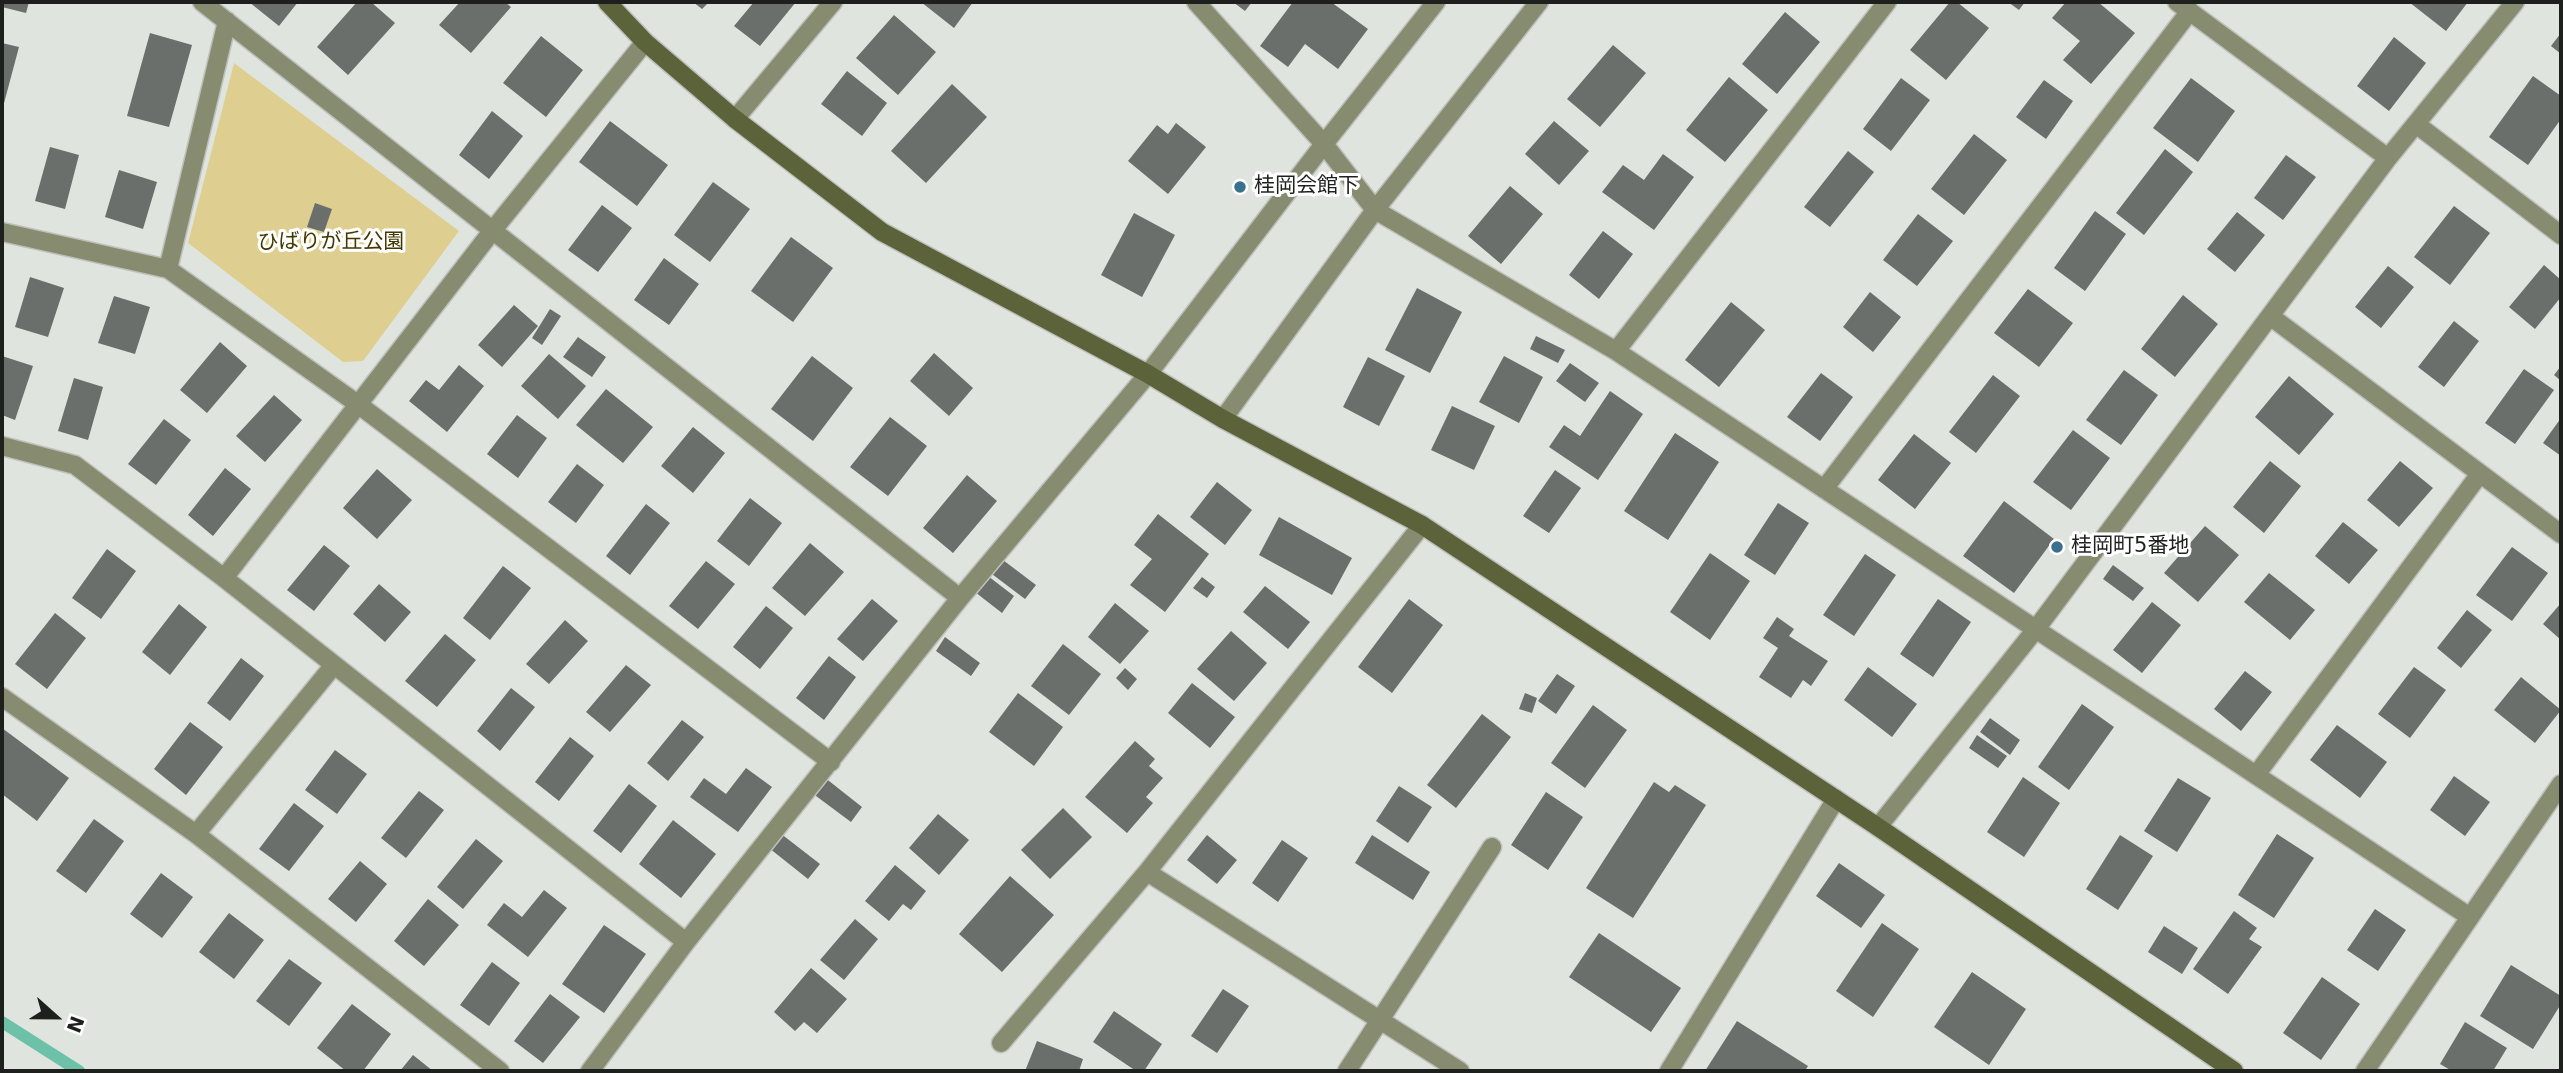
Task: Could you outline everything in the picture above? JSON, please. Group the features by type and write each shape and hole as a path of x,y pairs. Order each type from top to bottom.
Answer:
{"street":[{"path":"202,2 960,598"},
{"path":"607,2 645,42 735,119 882,232 1148,374 1223,419 1422,526 1878,827 2234,1071"},
{"path":"735,119 833,2"},
{"path":"1196,2 1324,144 1375,210 1616,351 2470,918"},
{"path":"590,1071 686,942 960,598 1148,374 1436,2"},
{"path":"1223,419 1375,210 1539,2"},
{"path":"1616,351 1887,2"},
{"path":"1878,827 2036,629 2388,158 2515,2"},
{"path":"1824,489 2184,7 2388,158"},
{"path":"168,269 227,21"},
{"path":"224,578 493,230 645,42"},
{"path":"2416,124 2561,235"},
{"path":"2,232 168,269 359,405 831,762"},
{"path":"2270,316 2561,534"},
{"path":"2,446 75,465 224,578 686,942"},
{"path":"2256,775 2479,475"},
{"path":"1001,1043 1147,872 1422,526"},
{"path":"196,834 334,664"},
{"path":"2,697 196,834 500,1071"},
{"path":"2365,1071 2561,784"},
{"path":"1668,1071 1836,799"},
{"path":"1347,1071 1492,847"},
{"path":"1147,872 1460,1071"}],"green space":[{"name":"ひばりが丘公園","path":"234,63 459,231 363,361 343,362 188,243"}],"building":[{"path":"2,2 29,2 26,13 2,7"},
{"path":"249,2 298,2 279,26"},
{"path":"357,2 371,2 395,23 348,75 317,47"},
{"path":"460,2 505,2 511,7 471,53 439,25"},
{"path":"693,2 709,2 702,9"},
{"path":"754,2 796,2 760,46 734,26"},
{"path":"921,2 973,2 954,28"},
{"path":"1233,2 1252,2 1245,11"},
{"path":"1293,2 1331,2 1368,29 1338,69 1305,44 1288,67 1260,46"},
{"path":"1950,2 1957,2 1989,28 1946,80 1910,50"},
{"path":"2008,2 2025,2 2019,10"},
{"path":"2066,2 2098,2 2135,33 2091,84 2063,60 2080,41 2052,18"},
{"path":"2409,2 2468,2 2446,31"},
{"path":"1785,12 1820,42 1777,94 1742,64"},
{"path":"894,15 936,52 898,95 856,58"},
{"path":"150,33 192,45 169,127 127,116"},
{"path":"2561,33 2561,54 2551,46"},
{"path":"541,36 583,70 546,117 503,83"},
{"path":"2394,37 2426,63 2389,111 2357,86"},
{"path":"2,43 19,47 3,107 2,106"},
{"path":"1613,45 1646,73 1600,127 1567,99"},
{"path":"847,71 887,103 862,136 821,104"},
{"path":"2533,76 2561,96 2561,119 2528,165 2489,137"},
{"path":"1729,77 1768,110 1725,162 1686,130"},
{"path":"1901,78 1930,100 1891,151 1863,129"},
{"path":"2191,78 2235,111 2198,162 2153,128"},
{"path":"2044,80 2073,101 2046,139 2016,117"},
{"path":"952,84 987,117 926,183 891,151"},
{"path":"492,111 523,136 489,179 459,155"},
{"path":"610,121 668,165 637,206 579,162"},
{"path":"1554,121 1589,151 1559,185 1525,154"},
{"path":"1176,123 1206,147 1168,194 1128,161 1157,125 1168,134"},
{"path":"1974,134 2007,160 1964,215 1931,189"},
{"path":"50,147 79,155 65,209 35,201"},
{"path":"2165,149 2193,172 2144,235 2116,213"},
{"path":"1848,151 1874,172 1830,227 1804,207"},
{"path":"1663,154 1694,177 1654,230 1602,192 1623,165 1644,180"},
{"path":"2286,155 2316,177 2283,220 2254,198"},
{"path":"119,170 157,182 143,229 105,217"},
{"path":"713,182 750,209 710,262 674,235"},
{"path":"1510,186 1543,214 1501,264 1468,236"},
{"path":"315,203 332,209 324,232 307,227"},
{"path":"602,205 632,228 598,272 568,250"},
{"path":"2454,206 2490,233 2450,285 2414,257"},
{"path":"2095,211 2126,234 2085,291 2054,268"},
{"path":"2237,212 2265,235 2235,272 2207,249"},
{"path":"1134,213 1175,235 1142,297 1101,275"},
{"path":"1918,214 1953,241 1917,286 1883,260"},
{"path":"1603,231 1633,254 1599,299 1569,275"},
{"path":"791,237 833,268 793,322 751,291"},
{"path":"664,258 699,284 669,325 634,300"},
{"path":"2544,265 2561,280 2561,297 2535,329 2509,307"},
{"path":"2388,266 2414,287 2381,328 2355,307"},
{"path":"30,277 64,288 48,337 15,327"},
{"path":"1417,288 1462,312 1430,373 1385,350"},
{"path":"2028,289 2073,323 2039,367 1994,333"},
{"path":"1870,292 1901,317 1873,352 1843,327"},
{"path":"2183,295 2218,324 2175,377 2141,349"},
{"path":"114,296 150,307 135,354 98,343"},
{"path":"1731,302 1765,330 1719,387 1685,360"},
{"path":"514,305 538,326 502,367 478,345"},
{"path":"550,309 561,316 542,345 532,338"},
{"path":"2454,321 2479,341 2444,387 2418,367"},
{"path":"1536,336 1565,350 1558,363 1530,349"},
{"path":"578,337 606,357 592,377 563,357"},
{"path":"220,342 247,366 207,413 180,390"},
{"path":"934,353 973,388 949,416 910,381"},
{"path":"549,354 586,386 558,419 521,386"},
{"path":"2,356 33,366 15,420 2,415"},
{"path":"812,356 853,388 813,441 771,409"},
{"path":"1504,356 1543,377 1519,423 1479,402"},
{"path":"1368,357 1405,376 1379,426 1343,407"},
{"path":"1570,363 1599,383 1585,402 1556,381"},
{"path":"459,365 484,386 447,432 409,401 426,380 439,390"},
{"path":"2561,366 2561,381 2554,375"},
{"path":"2524,369 2554,390 2515,444 2485,423"},
{"path":"2124,370 2158,395 2121,445 2086,420"},
{"path":"1821,373 1853,397 1820,441 1787,417"},
{"path":"1993,375 2020,396 1976,453 1949,432"},
{"path":"2289,376 2334,414 2299,455 2255,417"},
{"path":"74,378 103,387 88,440 58,431"},
{"path":"606,389 653,427 623,463 576,425"},
{"path":"1610,391 1643,414 1598,480 1549,447 1564,425 1580,436"},
{"path":"274,395 302,420 265,462 236,436"},
{"path":"1452,406 1495,426 1474,470 1431,450"},
{"path":"517,415 547,438 518,478 487,454"},
{"path":"890,417 927,446 888,496 850,467"},
{"path":"2561,418 2561,456 2543,443"},
{"path":"164,419 191,440 156,485 128,464"},
{"path":"693,427 725,453 693,493 661,466"},
{"path":"2073,430 2110,458 2071,510 2033,482"},
{"path":"1675,433 1719,462 1668,540 1624,511"},
{"path":"1914,434 1951,463 1915,509 1878,480"},
{"path":"2270,461 2301,486 2264,533 2233,507"},
{"path":"2400,461 2433,488 2399,527 2367,500"},
{"path":"577,464 604,485 576,523 548,502"},
{"path":"225,468 251,489 213,536 188,515"},
{"path":"377,469 412,500 377,539 343,508"},
{"path":"1555,470 1581,488 1549,533 1523,516"},
{"path":"967,475 997,501 953,553 923,528"},
{"path":"1217,482 1252,510 1225,545 1190,517"},
{"path":"750,498 782,523 749,566 717,541"},
{"path":"2004,501 2054,539 2014,593 1963,556"},
{"path":"1778,503 1809,523 1775,575 1744,555"},
{"path":"646,504 670,523 630,575 606,556"},
{"path":"1158,514 1209,554 1165,612 1130,585 1152,559 1134,545"},
{"path":"1279,517 1352,558 1332,595 1259,555"},
{"path":"2343,522 2378,550 2349,584 2315,556"},
{"path":"2205,526 2239,555 2198,602 2164,573"},
{"path":"810,543 844,572 805,616 772,588"},
{"path":"324,545 350,566 314,611 287,590"},
{"path":"2512,547 2548,573 2512,621 2476,595"},
{"path":"107,549 136,571 101,619 72,598"},
{"path":"1710,553 1750,581 1710,640 1670,612"},
{"path":"1865,554 1896,575 1854,636 1823,615"},
{"path":"999,557 1036,585 1025,599 988,571"},
{"path":"706,561 735,584 698,629 669,606"},
{"path":"2113,565 2144,588 2133,601 2103,579"},
{"path":"503,566 531,588 490,640 463,618"},
{"path":"2269,573 2315,610 2290,640 2244,602"},
{"path":"988,576 1014,596 1002,613 975,592"},
{"path":"1202,577 1215,587 1207,598 1193,588"},
{"path":"379,584 411,612 385,642 353,614"},
{"path":"1265,586 1310,622 1288,649 1243,612"},
{"path":"872,599 898,621 863,661 837,639"},
{"path":"1409,599 1443,625 1392,693 1358,667"},
{"path":"1938,599 1971,622 1933,677 1900,654"},
{"path":"2152,602 2181,625 2142,673 2113,650"},
{"path":"1115,603 1149,631 1120,664 1088,637"},
{"path":"2561,603 2561,640 2543,624"},
{"path":"179,604 207,627 170,675 142,652"},
{"path":"766,606 793,628 760,669 733,647"},
{"path":"2467,610 2492,630 2461,668 2437,648"},
{"path":"55,613 86,638 47,689 15,664"},
{"path":"1777,617 1794,629 1789,636 1828,661 1811,686 1803,680 1791,698 1759,677 1778,648 1763,638"},
{"path":"565,620 588,641 549,684 526,664"},
{"path":"1231,631 1267,663 1234,701 1197,669"},
{"path":"445,634 476,660 437,707 405,681"},
{"path":"945,637 980,663 971,676 936,651"},
{"path":"1063,644 1101,674 1069,715 1031,686"},
{"path":"829,656 856,677 824,720 796,698"},
{"path":"241,658 264,676 230,721 207,703"},
{"path":"626,665 651,685 610,732 586,712"},
{"path":"1868,667 1917,704 1892,737 1844,700"},
{"path":"2414,667 2446,690 2410,738 2378,714"},
{"path":"1125,668 1137,679 1128,690 1116,678"},
{"path":"2245,671 2272,692 2241,731 2214,709"},
{"path":"1557,674 1575,686 1556,714 1538,701"},
{"path":"2521,677 2561,710 2535,743 2494,710"},
{"path":"1192,683 1235,717 1210,748 1168,713"},
{"path":"511,688 535,707 500,751 477,731"},
{"path":"1018,693 1063,727 1034,766 989,732"},
{"path":"1525,693 1537,698 1532,713 1519,709"},
{"path":"2082,704 2114,727 2069,790 2038,767"},
{"path":"1593,705 1627,730 1585,788 1551,763"},
{"path":"1482,714 1511,737 1456,808 1427,785"},
{"path":"1990,718 2020,740 2010,755 1980,732"},
{"path":"682,720 704,737 668,781 647,763"},
{"path":"190,722 223,747 186,795 154,769"},
{"path":"2337,725 2387,762 2360,798 2310,760"},
{"path":"2,728 69,778 37,821 2,794"},
{"path":"1977,735 2007,756 1998,768 1969,748"},
{"path":"570,737 594,756 559,801 535,782"},
{"path":"1135,741 1155,759 1149,766 1163,778 1146,797 1153,803 1127,833 1085,797"},
{"path":"335,750 367,774 337,814 305,790"},
{"path":"746,768 772,787 738,832 690,797 704,778 726,794"},
{"path":"2454,776 2490,802 2465,836 2430,810"},
{"path":"824,777 862,807 851,822 812,793"},
{"path":"2023,777 2060,803 2024,857 1987,832"},
{"path":"2178,778 2211,798 2177,852 2144,831"},
{"path":"1654,782 1669,792 1675,785 1706,805 1633,918 1586,888"},
{"path":"629,784 657,806 621,853 593,831"},
{"path":"1399,786 1432,807 1408,843 1376,821"},
{"path":"419,791 444,810 406,858 381,838"},
{"path":"1546,792 1583,817 1548,870 1511,845"},
{"path":"294,803 324,826 289,871 259,849"},
{"path":"1063,808 1092,837 1050,879 1021,850"},
{"path":"938,814 969,840 939,875 909,848"},
{"path":"94,819 124,841 86,893 56,871"},
{"path":"673,820 716,854 681,898 639,864"},
{"path":"780,833 820,864 808,879 769,848"},
{"path":"2277,834 2314,858 2274,918 2238,895"},
{"path":"1207,835 1237,860 1217,884 1187,860"},
{"path":"1372,835 1430,872 1413,900 1355,863"},
{"path":"2120,835 2153,856 2118,910 2086,889"},
{"path":"476,839 503,861 463,909 437,887"},
{"path":"1282,840 1308,858 1278,902 1252,883"},
{"path":"360,861 387,884 356,922 328,899"},
{"path":"1839,863 1885,895 1861,928 1816,896"},
{"path":"895,865 926,891 911,910 903,904 889,921 865,901"},
{"path":"161,873 193,897 162,938 130,914"},
{"path":"1010,876 1054,915 1002,972 959,934"},
{"path":"544,890 567,908 528,957 487,925 504,903 522,917"},
{"path":"428,899 459,925 424,966 394,941"},
{"path":"2375,909 2406,930 2378,971 2347,950"},
{"path":"2234,911 2257,928 2249,939 2262,947 2228,994 2193,969"},
{"path":"229,913 264,940 234,979 199,952"},
{"path":"855,919 878,939 844,980 820,960"},
{"path":"1882,923 1919,949 1873,1017 1836,991"},
{"path":"604,925 646,954 604,1013 562,984"},
{"path":"2164,926 2198,948 2182,974 2148,952"},
{"path":"1599,933 1681,988 1651,1032 1569,977"},
{"path":"289,959 322,983 289,1026 256,1001"},
{"path":"492,962 520,983 489,1026 460,1005"},
{"path":"2511,965 2561,996 2561,1004 2533,1049 2480,1016"},
{"path":"811,968 847,999 817,1033 804,1022 795,1031 774,1012"},
{"path":"1972,972 2026,1009 1989,1065 1934,1027"},
{"path":"2322,977 2360,1004 2321,1060 2283,1033"},
{"path":"1223,989 1249,1006 1217,1053 1191,1036"},
{"path":"550,994 580,1017 543,1063 514,1041"},
{"path":"352,1004 391,1034 363,1071 346,1071 317,1048"},
{"path":"1114,1011 1162,1044 1144,1071 1136,1071 1093,1042"},
{"path":"1737,1021 1808,1066 1805,1071 1705,1071"},
{"path":"2465,1022 2507,1048 2493,1071 2452,1071 2440,1064"},
{"path":"1037,1041 1083,1059 1079,1071 1025,1071"},
{"path":"413,1055 433,1071 400,1071"}],"waterway":[{"path":"2,1022 79,1071"}],"place":[{"name":"桂岡会館下","path":"1240,187"},
{"name":"桂岡町5番地","path":"2057,547"}]}
